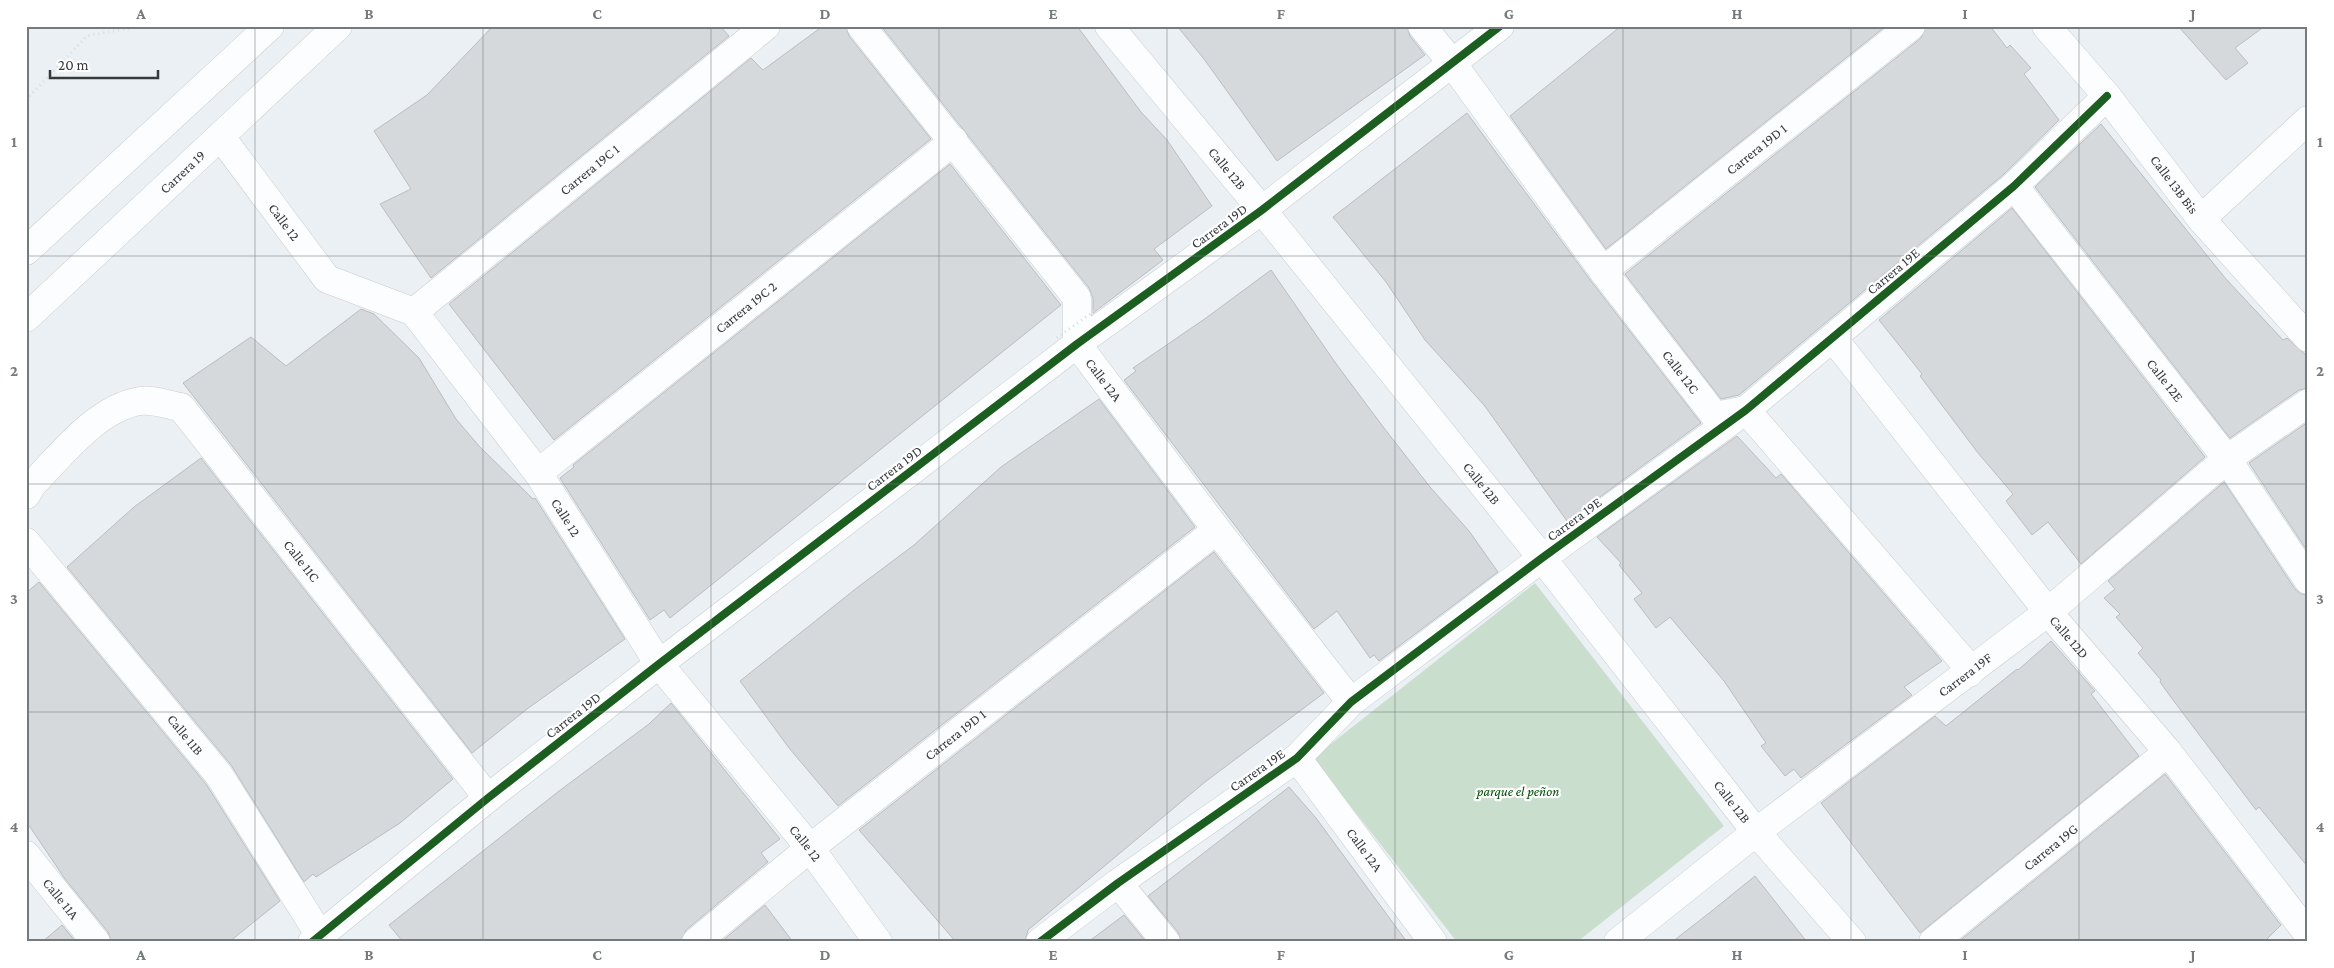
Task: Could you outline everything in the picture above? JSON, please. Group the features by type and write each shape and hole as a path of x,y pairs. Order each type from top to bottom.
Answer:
{"street":[{"path":"26,251 270,26"},
{"name":"Carrera 19","path":"26,318 338,26"},
{"name":"Carrera 19C 1","path":"414,312 766,26"},
{"name":"Calle 12A","path":"861,26 1077,298 1067,341 1351,702"},
{"name":"Calle 12B","path":"1109,26 1262,210 1542,558 1756,832 1852,942"},
{"name":"Calle 12C","path":"1422,26 1452,63 1603,271 1714,416 1746,410"},
{"name":"Carrera 19D","path":"319,939 488,798 1067,341 1262,210 1500,26"},
{"name":"Carrera 19D 1","path":"1603,271 1911,26"},
{"name":"Calle 13B Bis","path":"2046,26 2107,96 2201,219 2308,338"},
{"name":"Carrera 19E","path":"1040,942 1118,883 1297,758 1351,702 1542,558 1746,410 2014,186 2107,96"},
{"path":"2201,219 2308,120"},
{"name":"Calle 12","path":"221,137 327,279 414,312 538,472 659,664 810,848 878,942"},
{"name":"Carrera 19C 2","path":"538,472 954,141"},
{"name":"Calle 12E","path":"2014,186 2228,459 2308,580"},
{"name":"Calle 12D","path":"1833,338 2048,612 2168,752 2308,934"},
{"name":"Calle 11C","path":"26,495 32,485 83,432 103,415 140,401 181,407 488,798"},
{"name":"Carrera 19F","path":"1618,942 1756,832 2048,612 2228,459 2308,404"},
{"path":"1746,410 1964,662 1969,673"},
{"name":"Carrera 19D 1","path":"696,942 810,848 1217,530"},
{"name":"Calle 11B","path":"26,542 219,775 319,939"},
{"name":"Carrera 19G","path":"1933,942 2168,752"},
{"name":"Calle 12A","path":"1297,758 1433,942"},
{"name":"Calle 11A","path":"26,855 96,942"},
{"path":"1118,883 1166,942"}],"path":[{"path":"26,100 87,36 141,26"},
{"path":"1067,341 1105,303"}],"green space":[{"name":"parque el peñon","path":"1535,583 1724,826 1577,942 1457,942 1313,758"}],"building":[{"path":"493,26 720,26 729,36 431,278 380,204 411,189 374,131 427,95"},
{"path":"823,26 846,26 849,36 931,139 554,440 449,304 751,58 763,70"},
{"path":"881,26 1077,26 1141,112 1167,140 1212,206 1154,249 1163,260 1093,313 1093,298 1089,288"},
{"path":"1177,26 1407,26 1410,36 1425,55 1277,161 1204,59"},
{"path":"1621,26 1886,26 1606,249 1510,116"},
{"path":"1926,26 1990,26 2007,48 2010,45 2031,68 2024,74 2059,120 2004,174 1739,395 1721,399 1625,274 1921,38"},
{"path":"2178,26 2265,26 2235,48 2248,63 2226,80"},
{"path":"1467,113 1591,281 1701,423 1567,521 1484,405 1425,340 1386,282 1333,217"},
{"path":"2101,124 2226,279 2283,340 2287,338 2308,357 2308,388 2299,390 2230,438 2035,187"},
{"path":"950,164 1061,305 670,618 664,610 650,620 560,478 574,467 573,465"},
{"path":"2012,208 2205,457 2081,564 2048,522 2032,535 2006,501 2013,494 1978,453 1920,376 1922,374 1879,320"},
{"path":"1271,270 1337,365 1384,428 1430,487 1469,531 1498,572 1379,661 1374,655 1370,658 1337,611 1314,629 1124,380 1136,371 1133,368 1206,318"},
{"path":"361,309 374,314 419,358 456,419 479,446 533,499 535,498 625,639 527,709 472,753 183,383 251,337 286,366"},
{"path":"1099,399 1195,527 838,806 789,748 740,681 914,545 1001,467"},
{"path":"2308,422 2308,552 2249,463"},
{"path":"1737,436 1776,478 1781,474 1942,661 1904,687 1912,695 1801,778 1794,769 1785,776 1761,746 1766,743 1724,681 1670,617 1656,628 1634,599 1642,593 1619,565 1621,563 1597,537"},
{"path":"201,458 453,779 400,823 316,877 313,874 304,882 231,765 67,567 134,507"},
{"path":"2224,482 2295,589 2301,594 2308,595 2308,867 2259,807 2256,810 2170,696 2160,682 2161,680 2138,653 2143,648 2116,617 2120,614 2104,598 2115,589 2108,581"},
{"path":"1214,552 1324,693 1205,782 1028,930 1025,942 956,942 859,830"},
{"path":"39,582 206,784 280,901 229,942 111,942 108,932 65,879 26,821 26,593"},
{"path":"2051,641 2095,691 2091,694 2139,756 1920,933 1821,803 1935,716 1946,726 2018,670"},
{"path":"671,703 780,839 761,853 768,862 686,930 681,942 403,942 389,925 559,791 649,724"},
{"path":"2165,774 2281,925 2264,942 1958,942"},
{"path":"1289,787 1316,818 1407,942 1181,942 1178,932 1148,896"},
{"path":"1755,876 1807,942 1672,942 1713,910"},
{"path":"765,905 793,942 721,942"},
{"path":"1124,915 1146,942 1088,942"},
{"path":"62,925 76,942 42,942"}],"cycle path":[{"path":"312,942 488,798 659,664 1077,344 1262,210 1500,26"},
{"path":"1040,942 1118,883 1297,758 1351,702 1542,558 1746,410 2014,186 2107,96"}]}
